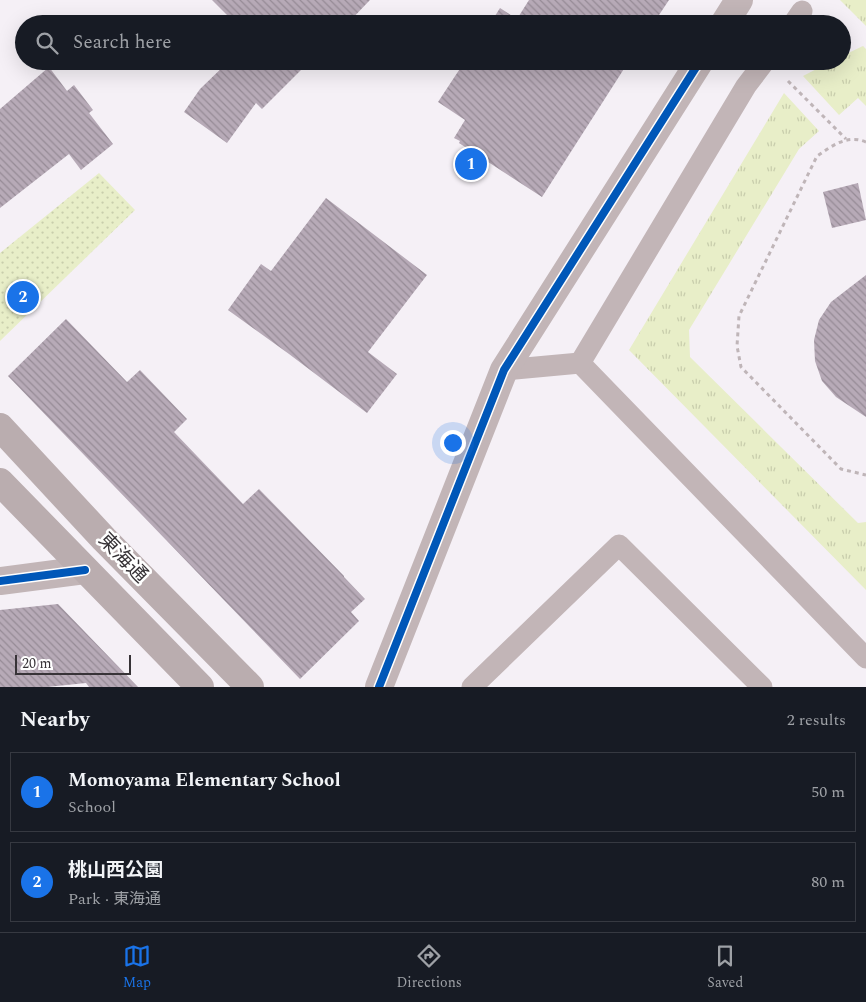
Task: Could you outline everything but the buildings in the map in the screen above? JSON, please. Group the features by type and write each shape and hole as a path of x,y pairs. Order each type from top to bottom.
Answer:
{"main road":[{"name":"東海通","path":"0,427 104,539 250,687"},
{"name":"東海通","path":"0,482 200,687"}],"street":[{"path":"730,15 739,0"},
{"path":"379,687 504,370 694,70"},
{"path":"0,582 85,570"}],"lane":[{"path":"580,363 746,86 758,70"},
{"path":"504,370 580,363"},
{"path":"580,363 863,650"},
{"path":"472,687 619,545 762,687"}],"path":[{"path":"781,74 846,140"},
{"path":"866,142 846,140 816,156 739,316 737,346 741,367 841,470 866,475"}],"green space":[{"path":"840,0 866,0 866,26"},
{"path":"863,46 866,49 866,106 858,98 839,115 803,76 815,70 851,70 851,52"},
{"path":"784,93 819,131 799,149 689,330 690,357 858,523 866,522 866,590 629,350"},
{"path":"99,173 135,210 0,341 0,253"}],"cycle path":[{"path":"379,687 504,370 694,70"},
{"path":"0,581 85,570"}],"place":[{"name":"Momoyama Elementary School","path":"471,164"},
{"name":"桃山西公園","path":"23,297"}]}
